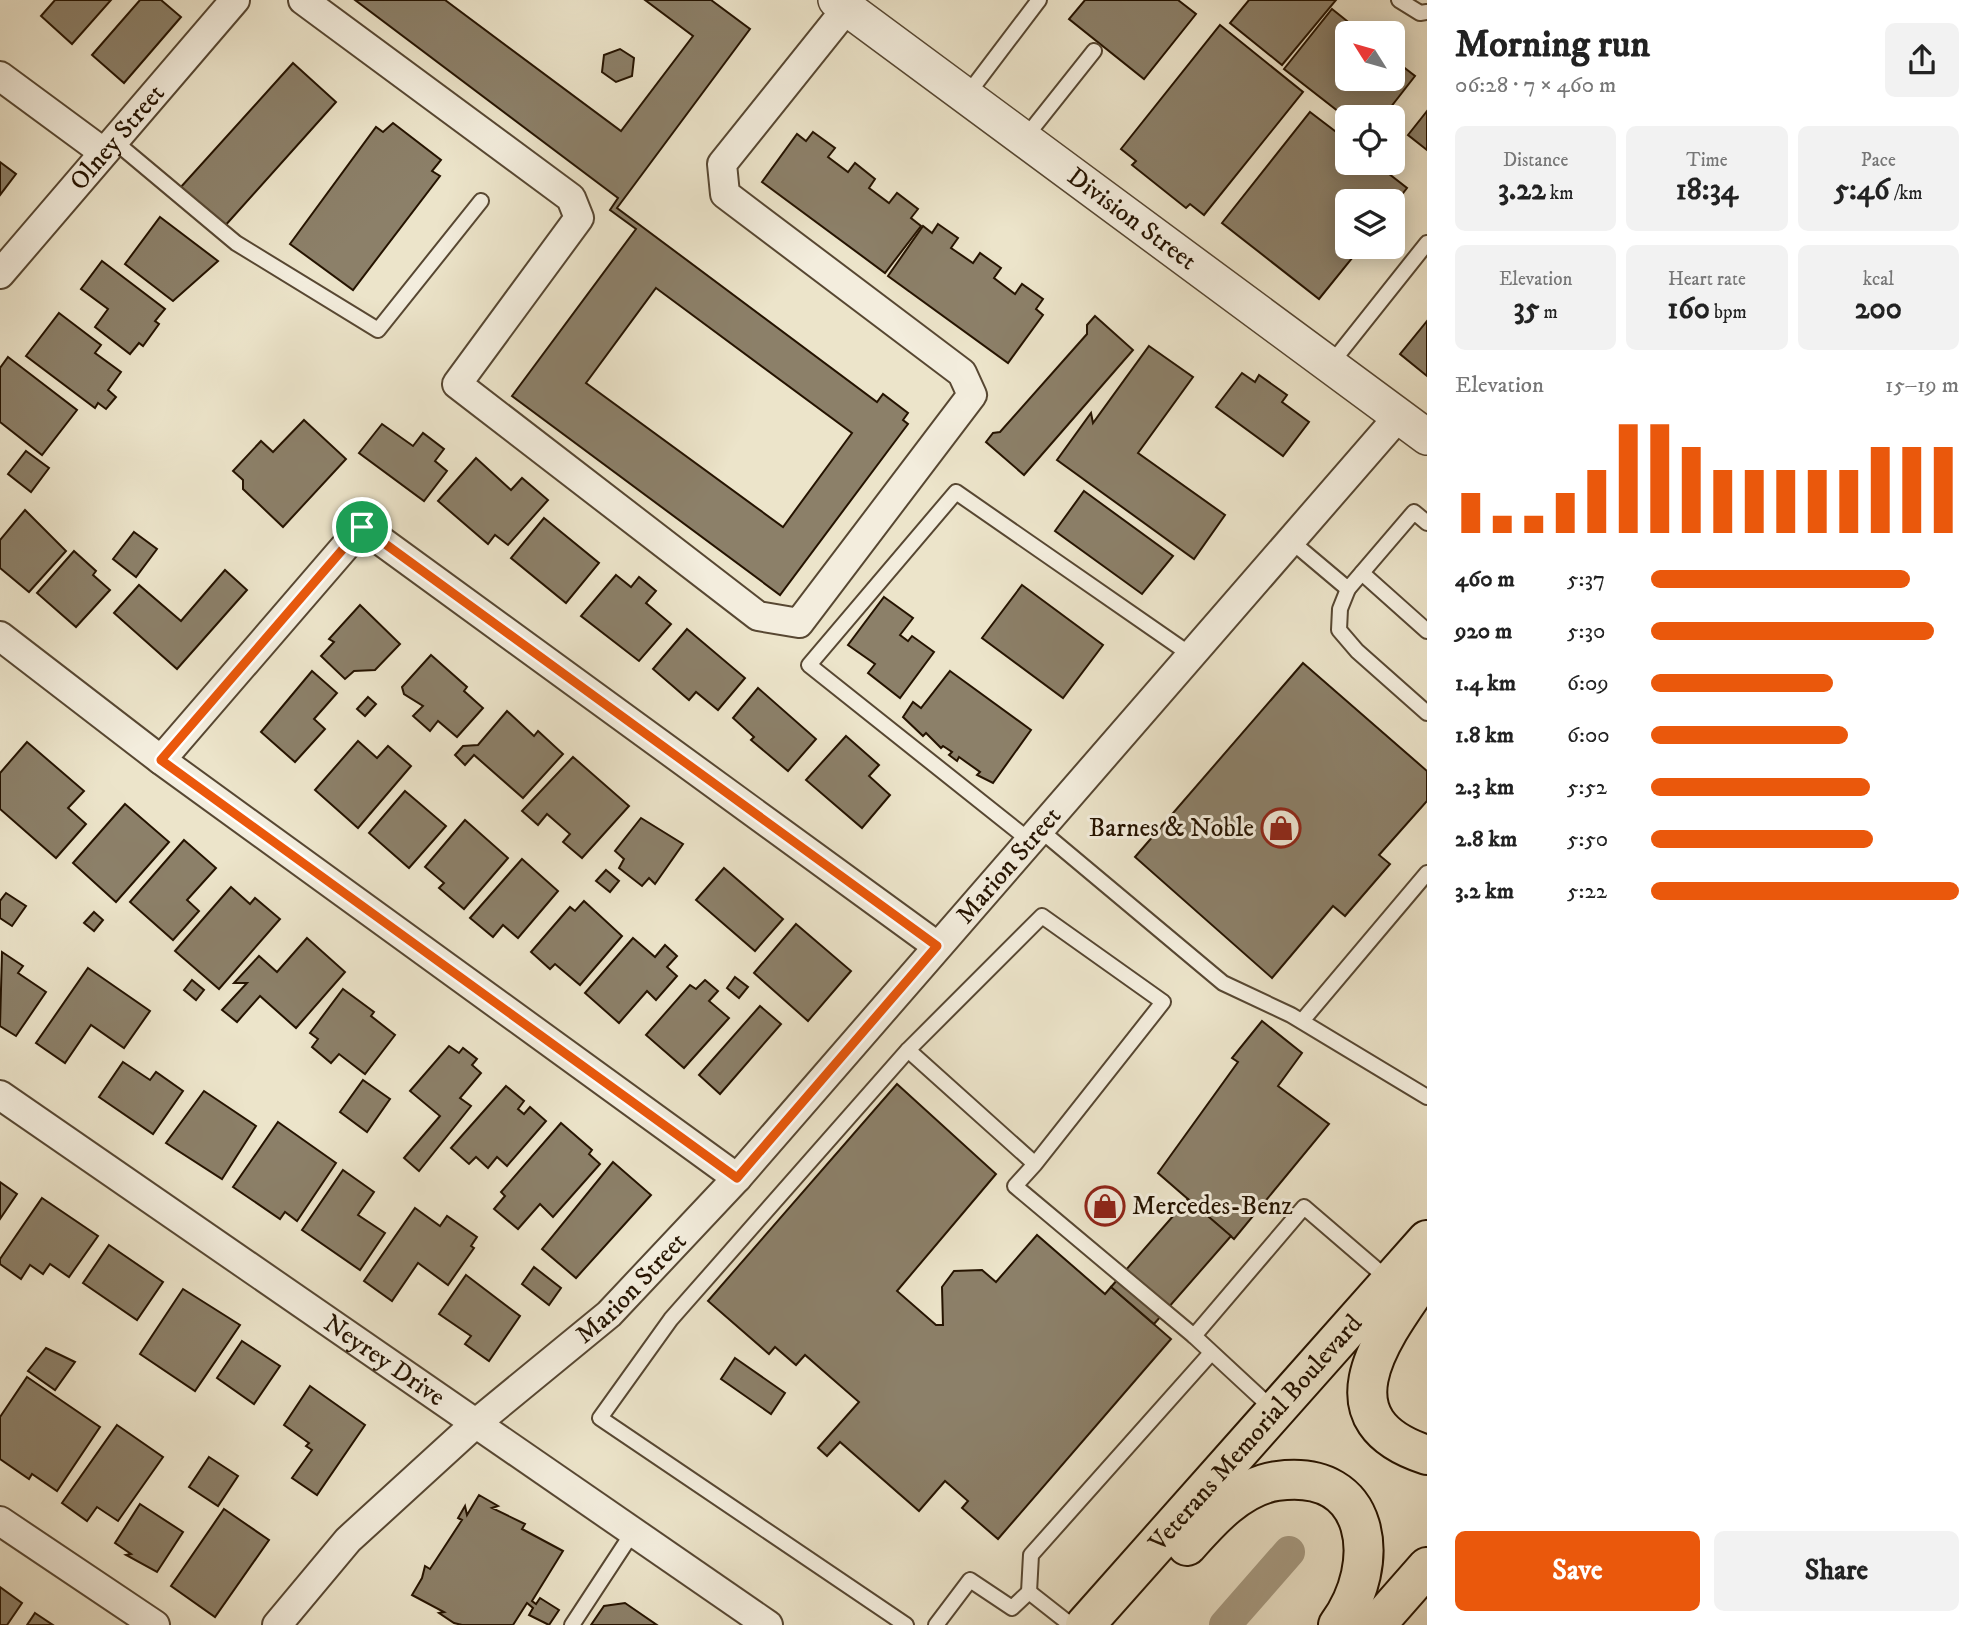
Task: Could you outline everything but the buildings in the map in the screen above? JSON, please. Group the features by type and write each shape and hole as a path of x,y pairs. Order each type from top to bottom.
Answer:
{"main road":[{"name":"Veterans Memorial Boulevard","path":"1085,1625 1427,1240"},
{"path":"1427,1273 1380,1342 1370,1367 1368,1397 1373,1418 1389,1434 1410,1450 1427,1455"},
{"path":"1096,1625 1121,1608 1163,1570 1217,1513 1253,1489 1276,1481 1321,1485 1337,1493 1350,1504 1363,1526 1366,1546 1363,1574 1348,1612 1338,1625"},
{"path":"1376,1625 1427,1567"}],"street":[{"name":"Olney Street","path":"0,274 235,0"},
{"path":"303,0 572,198 579,218 457,384 758,616 799,622 972,395 962,373 725,194 722,164 842,4"},
{"name":"Division Street","path":"842,4 1427,437"},
{"path":"0,76 108,146"},
{"name":"Marion Street","path":"277,1625 348,1539 475,1424 609,1314 737,1178 1399,416"},
{"path":"161,760 362,527 937,946"},
{"path":"0,636 161,760 737,1178"},
{"name":"Neyrey Drive","path":"0,1095 768,1625"},
{"path":"0,1521 155,1625"}],"lane":[{"path":"967,95 1040,0"},
{"path":"1399,0 1420,13 1427,12"},
{"path":"1024,139 1094,51"},
{"path":"108,146 236,243 377,330 481,201"},
{"path":"1330,365 1427,243"},
{"path":"1191,655 956,492 809,665 1034,835 1223,983 1296,1018 1427,1097"},
{"path":"1427,523 1414,512 1348,589 1340,609 1339,630 1357,651 1427,713"},
{"path":"1291,541 1348,589"},
{"path":"1362,573 1427,631"},
{"path":"1296,1018 1427,873"},
{"path":"906,1625 600,1418 671,1319 908,1050 1042,916 1163,1002 1015,1186 1194,1336 1275,1411"},
{"path":"908,1050 1035,1164"},
{"path":"1194,1336 1304,1207 1390,1281"},
{"path":"936,1625 970,1580 1012,1608 1029,1592 1031,1555 1211,1353"},
{"path":"572,1625 633,1532"},
{"path":"1029,1592 1071,1625"}],"waterway":[{"path":"1225,1625 1289,1552"}],"place":[{"name":"Barnes & Noble","path":"1281,828"},
{"name":"Mercedes-Benz","path":"1105,1206"}],"route":[{"path":"362,527 937,946 737,1178 161,760 362,527"}]}
